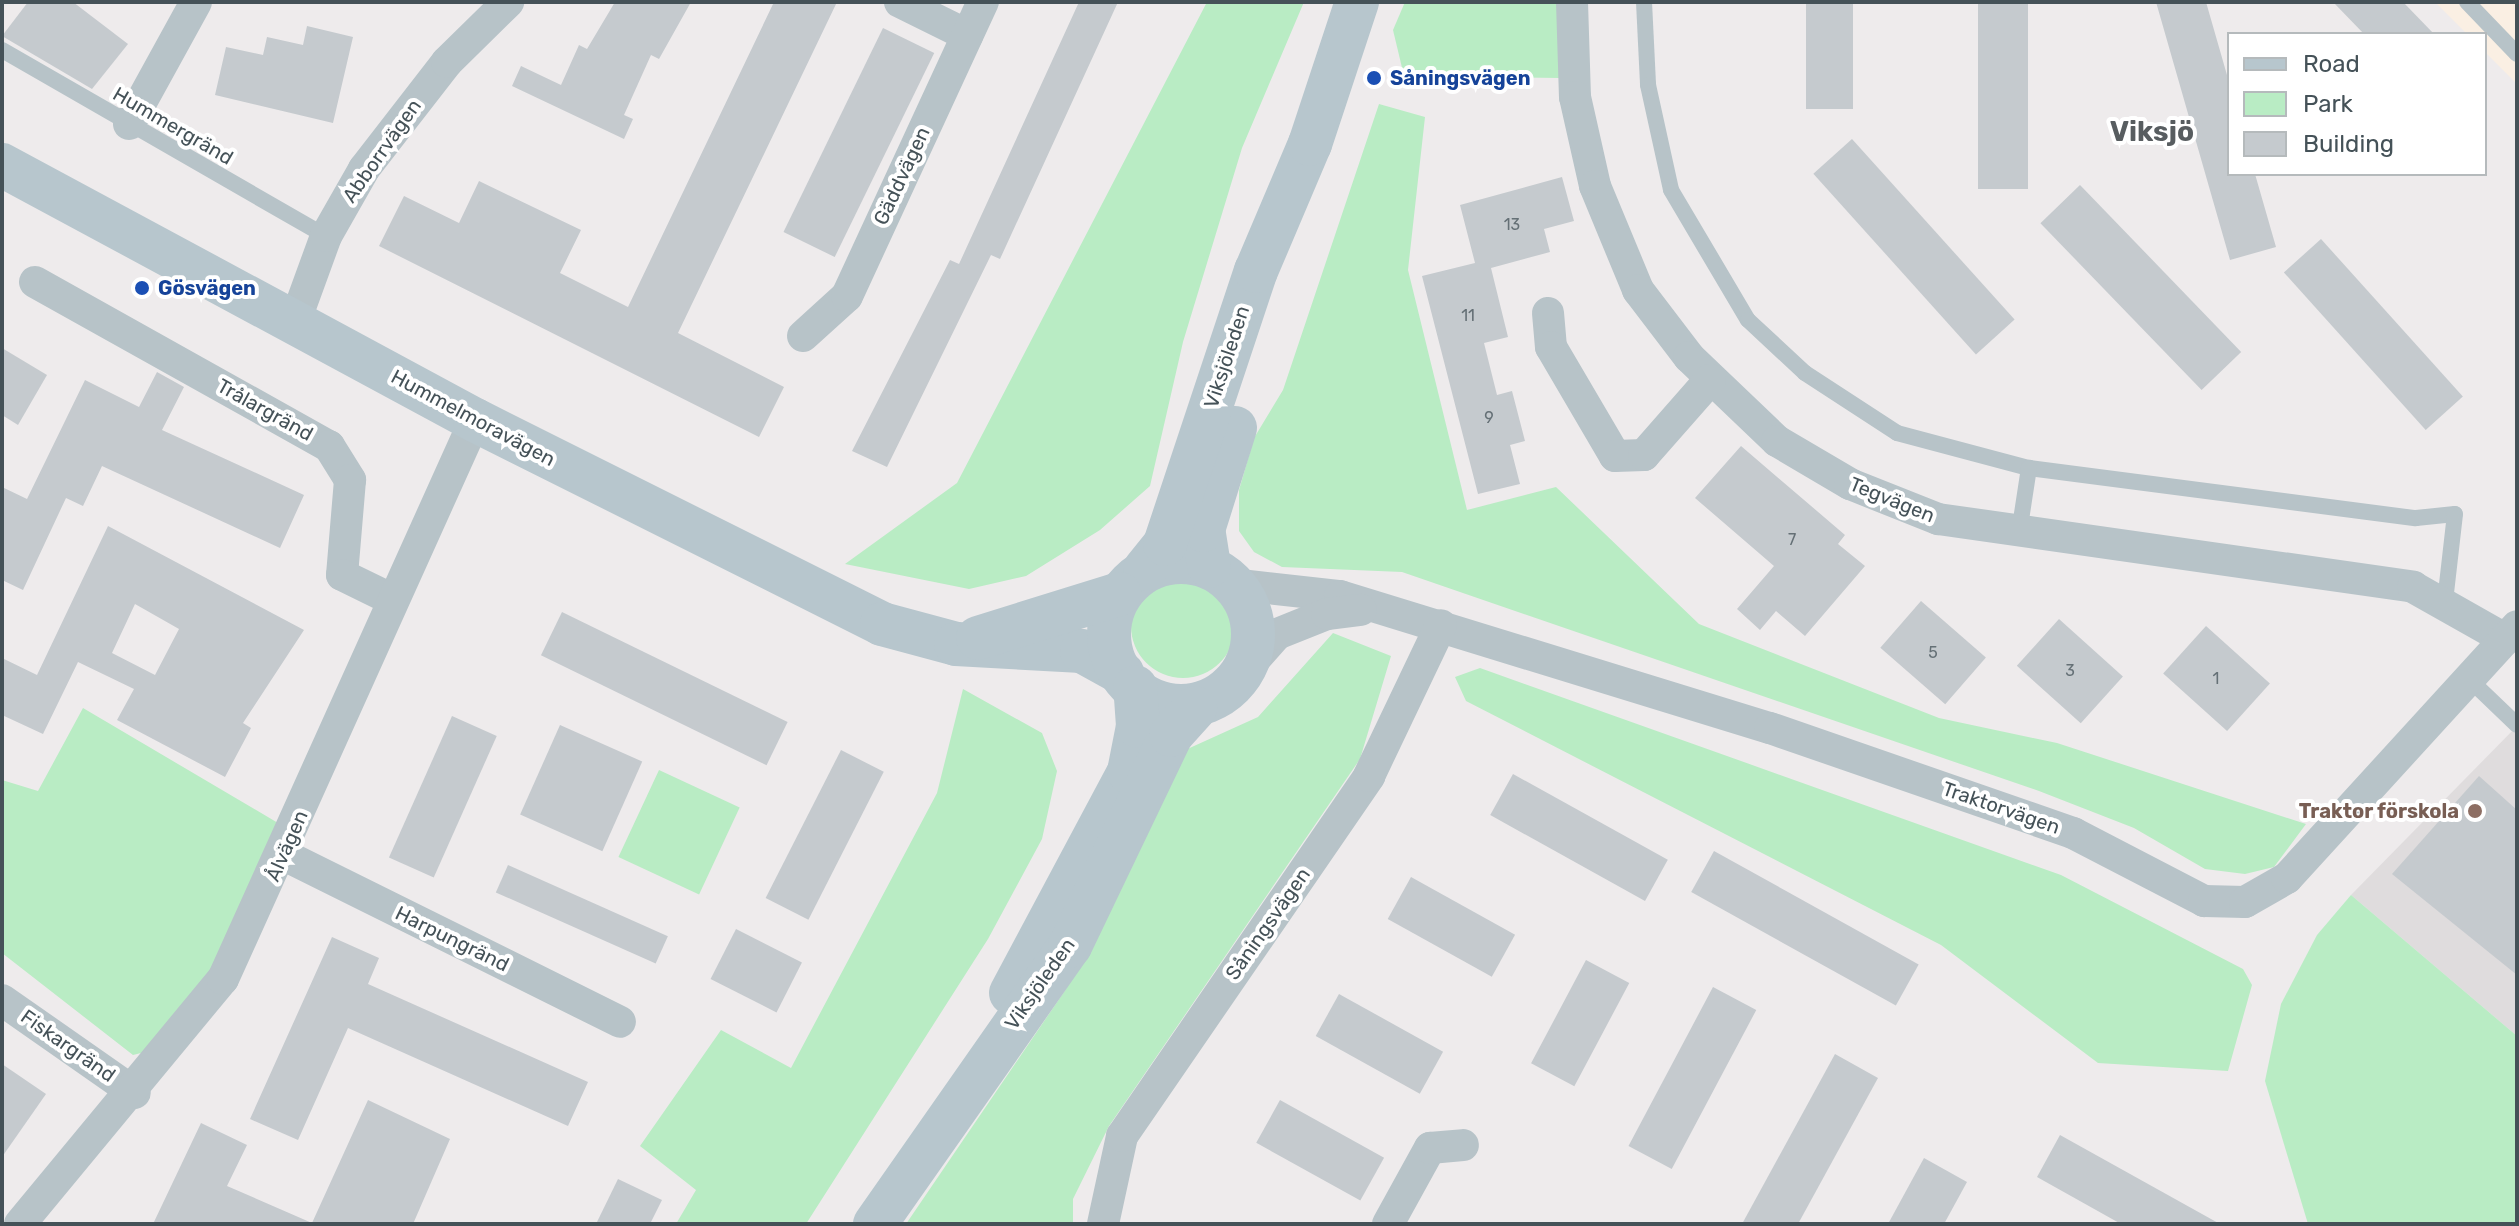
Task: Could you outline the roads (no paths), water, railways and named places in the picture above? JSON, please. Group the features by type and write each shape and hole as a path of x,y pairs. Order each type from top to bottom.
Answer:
{"main road":[{"name":"Viksjöleden","path":"1132,582 1165,544 1256,271 1310,144 1357,2"},
{"name":"Viksjöleden","path":"1220,575 1203,530 1283,278 1310,144"},
{"name":"Hummelmoravägen","path":"2,165 475,420 882,624 956,644 1082,651 1128,680"},
{"path":"956,644 1132,582 1185,558 1220,575 1247,604 1253,636 1245,670 1225,695 1195,708 1171,706 1128,680 1108,633 1132,582"},
{"name":"Viksjöleden","path":"966,1085 1129,772 1138,726 1128,680"},
{"name":"Viksjöleden","path":"875,1224 966,1085 1070,946 1171,735 1195,708"}],"street":[{"path":"129,124 196,2"},
{"name":"Abborrvägen","path":"294,324 326,236 392,134 508,2"},
{"path":"900,2 967,35"},
{"name":"Gäddvägen","path":"803,336 847,296 983,2"},
{"name":"Tegvägen","path":"1572,2 1573,84 1595,186 1638,290 1710,380 1777,441 1850,484 1938,519 2413,587 2511,632"},
{"name":"Trålargränd","path":"35,282 329,446 350,480 342,575 391,599"},
{"path":"1548,313 1551,347 1615,456 1644,455 1710,380"},
{"name":"Ålvägen","path":"35,1220 223,979 284,855 391,599 475,420"},
{"name":"Traktorvägen","path":"1220,575 1340,596 1441,625 2073,833 2204,901 2245,902 2287,878 2511,632"},
{"name":"Traktorvägen","path":"1245,670 1277,634 1327,614 1378,608"},
{"name":"Såningsvägen","path":"1103,1224 1122,1136 1369,776 1441,625"},
{"name":"Harpungränd","path":"284,855 620,1022"},
{"name":"Fiskargränd","path":"2,1000 135,1093"},
{"path":"1388,1224 1430,1148 1463,1145"}],"lane":[{"path":"1644,2 1648,85 1671,190 1748,320 1805,373 1897,433 2029,468 2416,518 2455,514 2445,602"},
{"path":"2467,2 2517,54"},
{"name":"Hummergränd","path":"2,50 326,236"},
{"path":"2019,533 2029,468"},
{"path":"2469,679 2517,725"}],"place":[{"name":"Såningsvägen","path":"1374,78"},
{"name":"Gösvägen","path":"142,288"},
{"name":"Traktor förskola","path":"2475,811"}],"district":[{"name":"Viksjö","path":"2152,132"}]}
